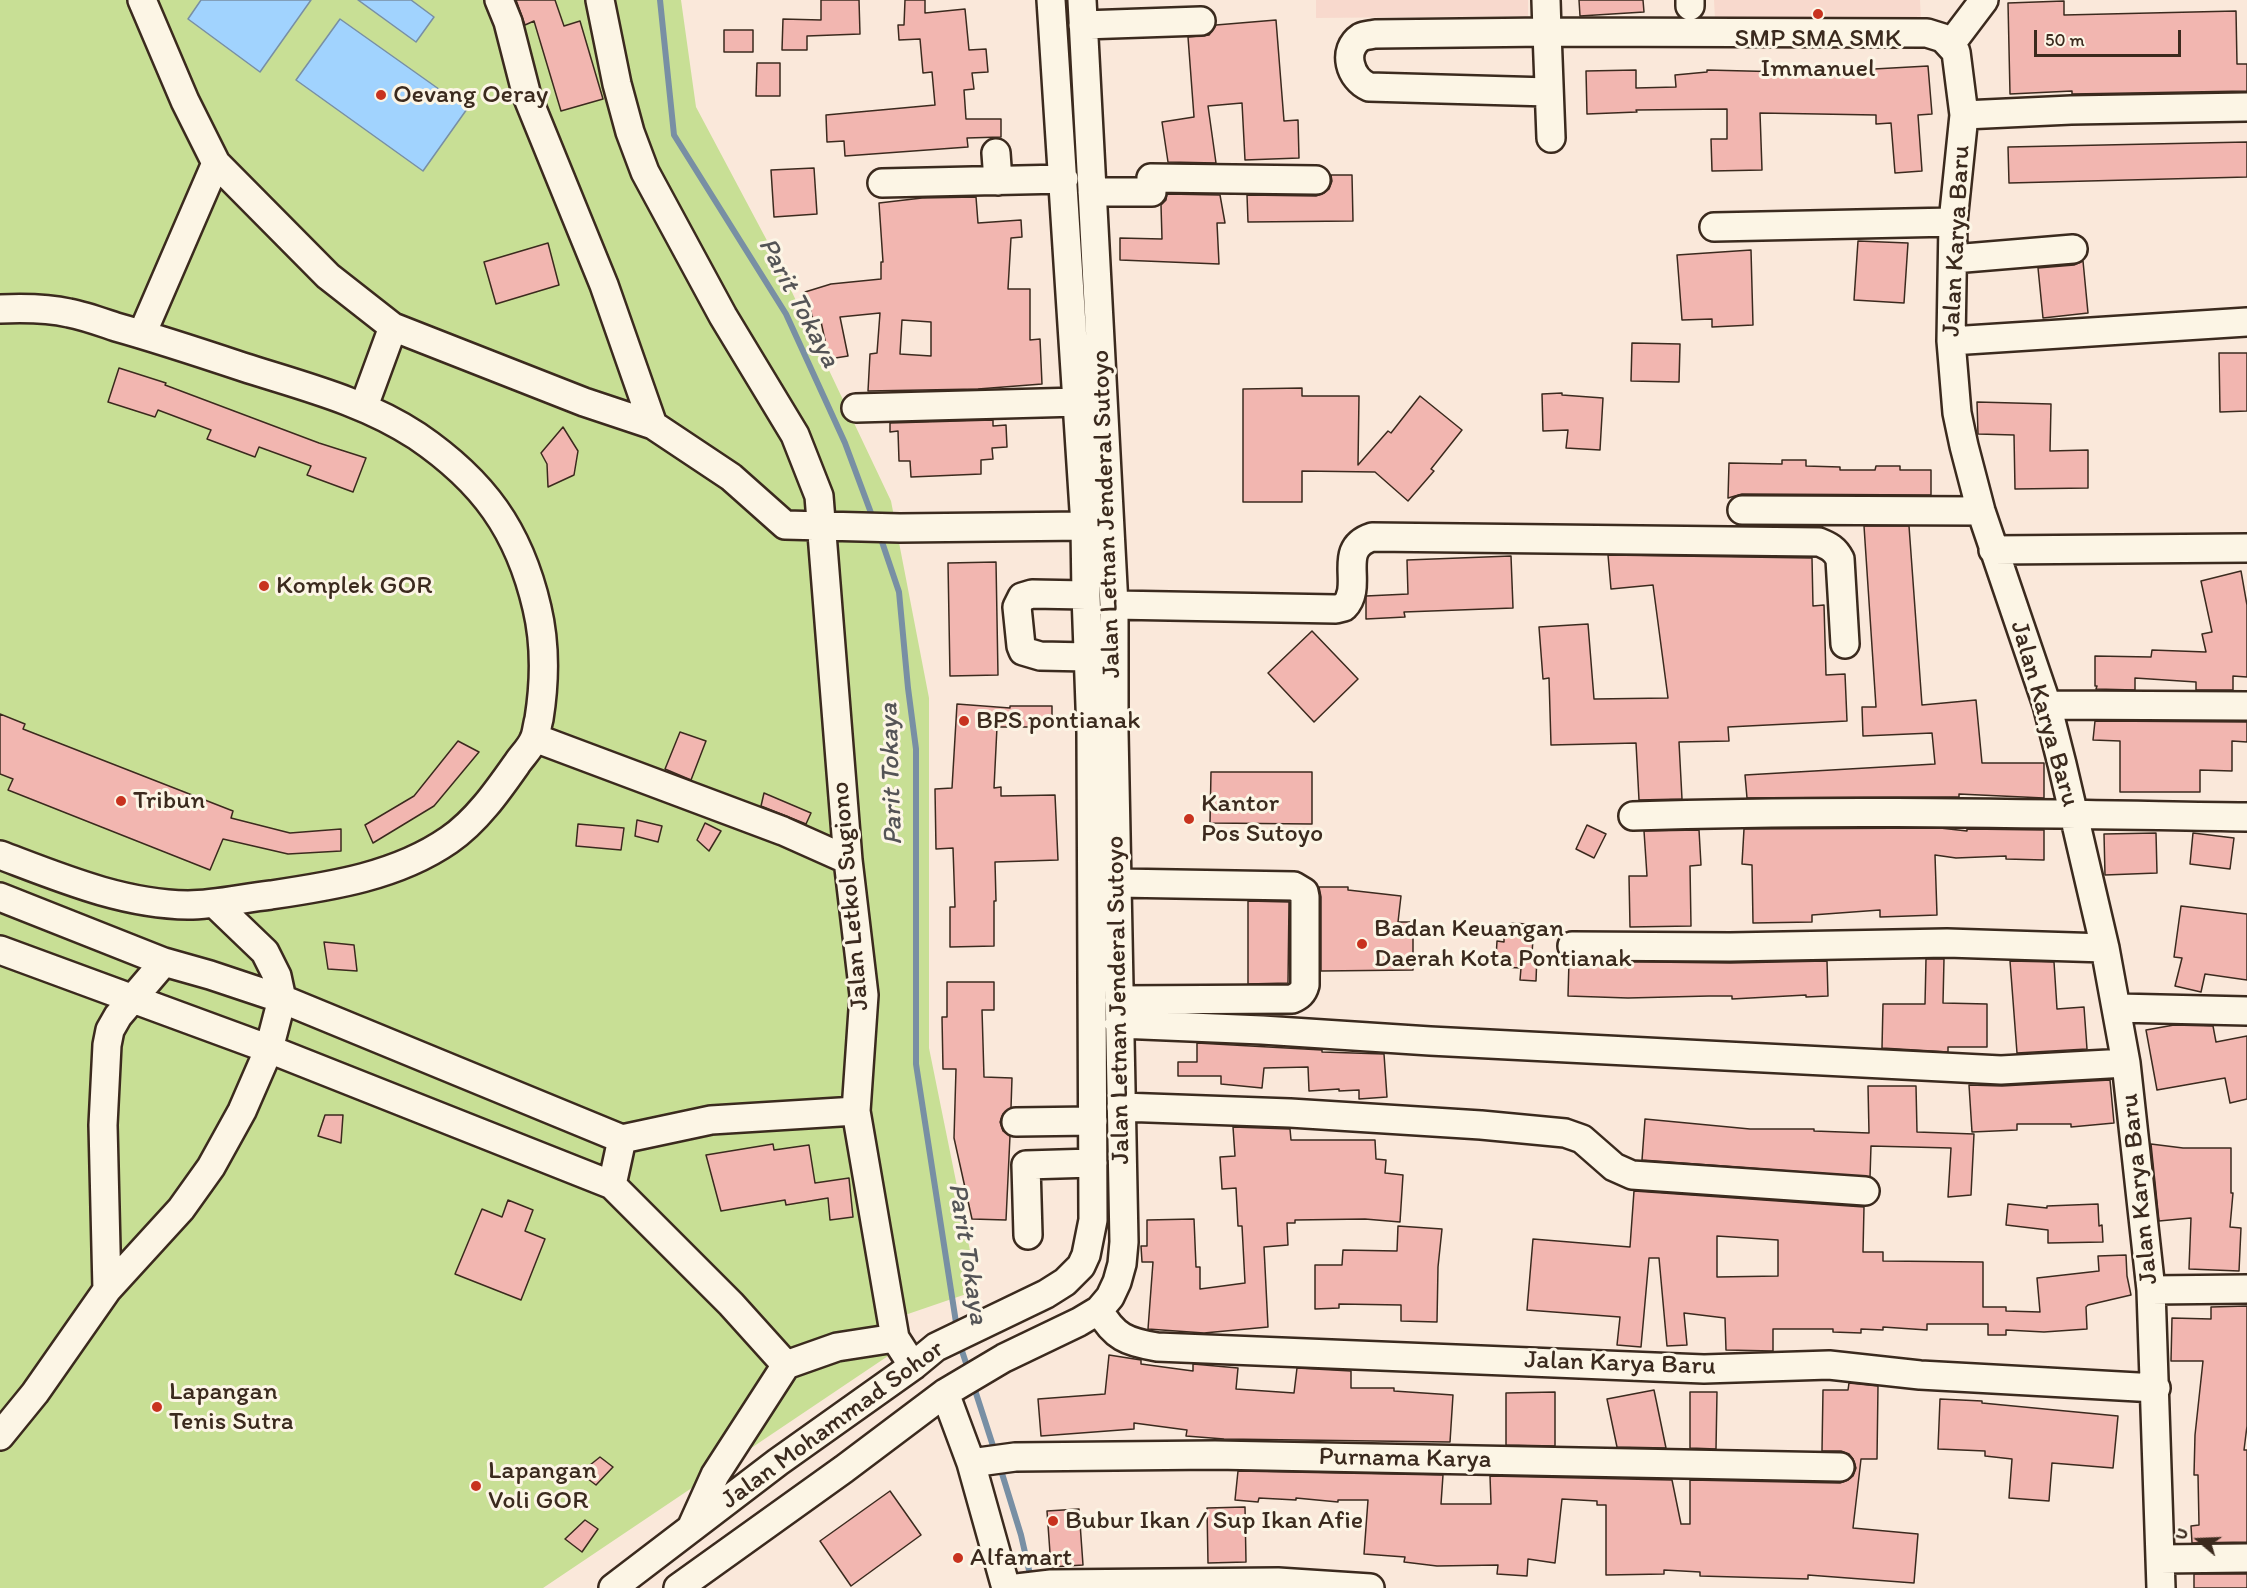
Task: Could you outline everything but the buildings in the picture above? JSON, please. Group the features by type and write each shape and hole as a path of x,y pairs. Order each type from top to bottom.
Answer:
{"street":[{"path":"142,0 185,101 216,163 328,276 393,327 584,402 653,425 731,477 785,525 900,528 1085,526"},
{"path":"499,0 508,22 527,96 604,285 653,425"},
{"name":"Jalan Letkol Sugiono","path":"600,0 617,84 630,132 645,172 723,316 795,435 819,496 848,860 864,995 856,1111 895,1338 914,1366"},
{"name":"Jalan Letnan Jenderal Sutoyo","path":"1051,0 1085,526 1088,657 1103,732 1117,883 1124,1242 1122,1264 1110,1297 1099,1311"},
{"path":"1546,0 1551,138"},
{"path":"1549,92 1369,87 1360,83 1349,62 1352,47 1362,36 1546,32 1927,33 1943,38 1950,45 1984,0"},
{"path":"1082,12 1201,21"},
{"name":"Jalan Letnan Jenderal Sutoyo","path":"1065,1282 1080,1266 1091,1237 1093,1220 1093,1121 1103,732 1114,605 1082,12"},
{"name":"Jalan Karya Baru","path":"1950,45 1956,52 1958,61 1964,115 1953,222 1951,341 1957,413 1981,512 2046,705 2105,948 2117,1008 2126,1063 2151,1290 2161,1588"},
{"path":"1964,115 2071,110 2247,107"},
{"path":"996,153 998,181"},
{"path":"142,334 216,163"},
{"path":"1092,192 1152,192 1151,178 1316,180"},
{"path":"882,183 1064,179"},
{"path":"1714,227 1953,222"},
{"path":"1953,259 2073,249"},
{"path":"0,309 36,309 70,313 142,334 364,406 416,435 454,464 481,490 501,515 520,551 532,586 541,626 545,660 542,701 535,738 501,787 451,839 422,855 357,880 215,904 189,905 161,903 94,891 0,855"},
{"path":"1951,341 2247,322"},
{"path":"364,406 393,327"},
{"path":"856,408 1078,402"},
{"path":"1742,510 1981,512"},
{"path":"1114,605 1336,609 1344,607 1352,596 1355,546 1362,540 1372,537 1819,542 1836,551 1840,559 1845,644"},
{"path":"1993,550 2247,548"},
{"path":"1086,595 1032,594 1022,597 1017,607 1023,651 1040,656 1088,657"},
{"path":"2046,705 2247,706"},
{"path":"535,738 783,831 848,860"},
{"path":"1633,816 1738,813 2073,813 2247,817"},
{"path":"1117,883 1294,886 1304,892 1305,897 1305,985 1299,996 1292,999 1119,1012"},
{"path":"4,901 164,962 282,999 622,1139 711,1120 856,1111"},
{"path":"0,1436 34,1393 107,1290 181,1209 211,1167 242,1111 269,1049 282,999 277,976 265,952 215,904"},
{"path":"1572,946 1730,947 1947,943 2105,948"},
{"path":"0,950 269,1049 612,1185 731,1304 786,1365"},
{"path":"107,1290 103,1125 107,1045 118,1016 164,962"},
{"path":"2117,1008 2247,1011"},
{"path":"1119,1012 1262,1030 1430,1041 2001,1070 2126,1063"},
{"path":"1121,1107 1290,1113 1481,1125 1564,1133 1582,1139 1614,1167 1632,1175 1865,1191"},
{"path":"1016,1122 1093,1121"},
{"path":"612,1185 622,1139"},
{"path":"1028,1235 1026,1165 1093,1163"},
{"name":"Jalan Mohammad Sohor","path":"613,1588 778,1462 914,1366 936,1347 1046,1294 1065,1282"},
{"path":"2151,1290 2247,1289"},
{"name":"Jalan Karya Baru","path":"1099,1311 1112,1330 1125,1340 1156,1347 1704,1369 1829,1365 1920,1375 2156,1388"},
{"name":"Jalan Mohammad Sohor","path":"678,1588 950,1390 1004,1358 1099,1311"},
{"path":"690,1529 715,1475 786,1365 837,1347 895,1338"},
{"path":"950,1390 991,1460 1025,1587 1278,1582 1370,1588"},
{"name":"Purnama Karya","path":"991,1460 1215,1455 1840,1467"},
{"path":"715,1475 740,1491"},
{"path":"2160,1559 2247,1558"}],"shaded area":[{"path":"1316,0 1528,0 1528,16 1316,18"},
{"name":"SMP SMA SMK Immanuel","path":"1714,0 1920,0 1921,20 1715,19"}],"green space":[{"path":"0,0 681,0 696,107 772,250 891,501 929,698 929,1048 978,1290 905,1315 891,1354 543,1588 0,1588"}],"water":[{"path":"201,0 311,0 260,72 188,19"},
{"name":"Oevang Oeray","path":"358,0 411,0 434,17 416,42"},
{"name":"Oevang Oeray","path":"340,19 467,109 423,171 296,80"}],"waterway":[{"name":"Parit Tokaya","path":"660,0 674,135 786,314 845,443 874,521"},
{"name":"Parit Tokaya","path":"879,533 899,592 916,749 916,1064 957,1329"},
{"name":"Parit Tokaya","path":"959,1342 969,1372"},
{"name":"Parit Tokaya","path":"973,1384 995,1452"},
{"name":"Parit Tokaya","path":"1000,1467 1021,1535 1031,1579"}],"place":[{"name":"SMP SMA SMK Immanuel","path":"1818,14"},
{"name":"Oevang Oeray","path":"381,95"},
{"name":"Komplek GOR","path":"264,586"},
{"name":"BPS pontianak","path":"964,721"},
{"name":"Tribun","path":"121,801"},
{"name":"Kantor Pos Sutoyo","path":"1189,819"},
{"name":"Badan Keuangan Daerah Kota Pontianak","path":"1362,944"},
{"name":"Lapangan Tenis Sutra","path":"157,1407"},
{"name":"Lapangan Voli GOR","path":"476,1486"},
{"name":"Bubur Ikan / Sup Ikan Afie","path":"1053,1521"},
{"name":"Alfamart","path":"958,1558"}]}
